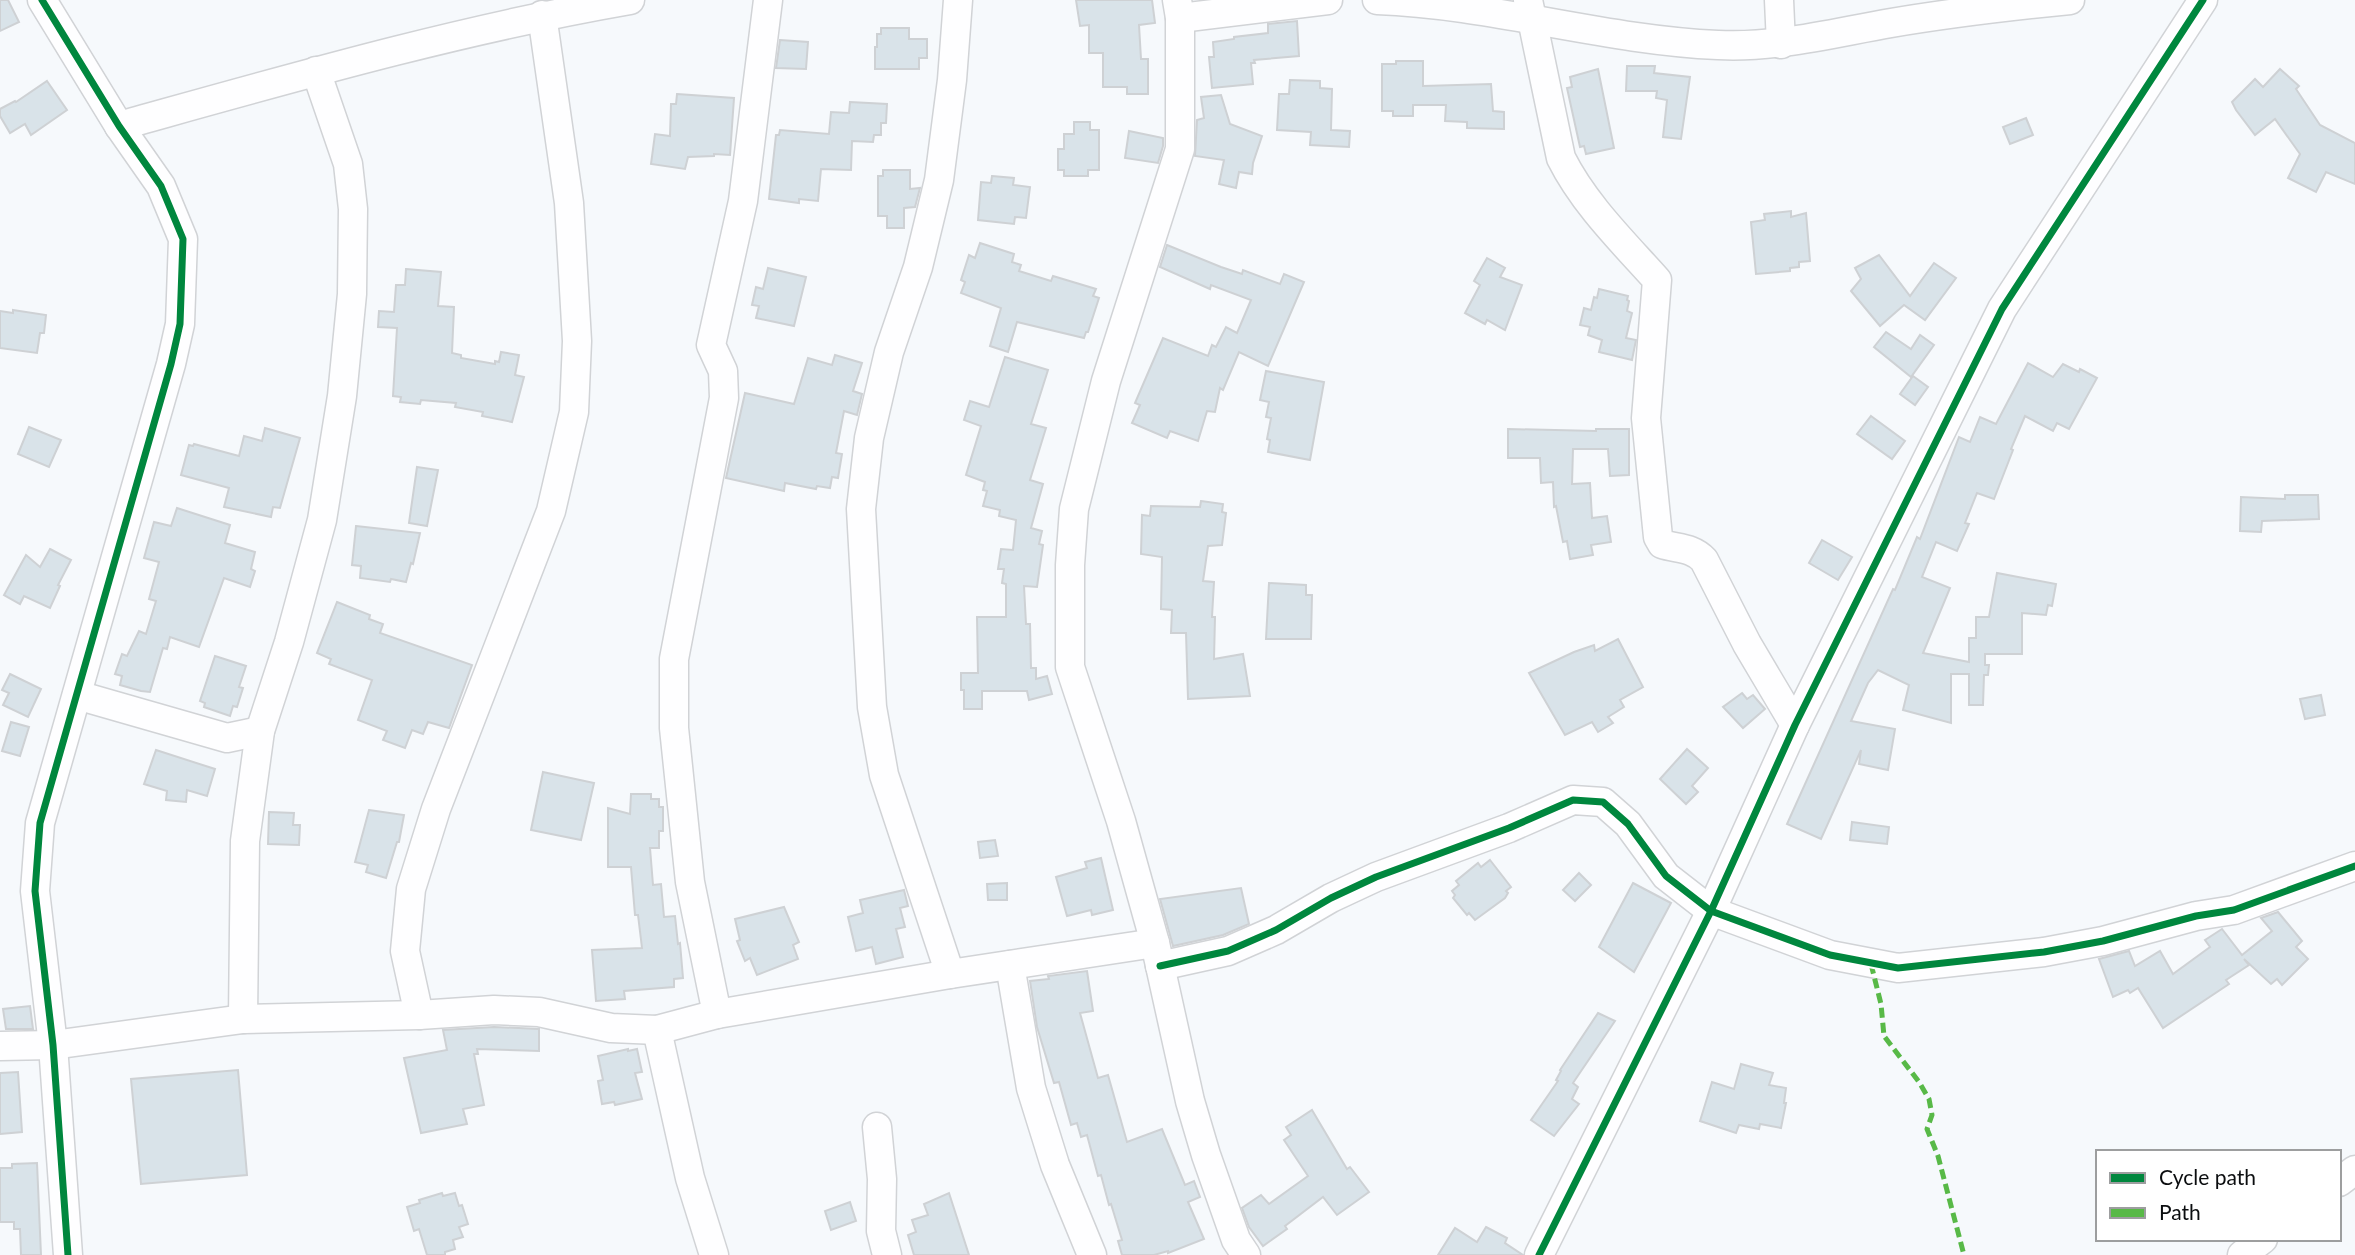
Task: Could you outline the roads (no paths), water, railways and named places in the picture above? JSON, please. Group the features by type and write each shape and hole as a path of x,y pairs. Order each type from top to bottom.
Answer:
{"street":[{"path":"42,0 118,126 161,186 183,239 180,324 171,364 40,823 37,844 35,891 53,1045 68,1255"},
{"path":"118,126 316,71 542,15 630,0"},
{"path":"717,1014 690,882 674,728 674,659 724,398 723,371 711,345 743,201 768,0"},
{"path":"950,974 884,775 872,707 861,509 869,438 889,352 914,278 939,180 952,80 958,0"},
{"path":"1246,1255 1236,1240 1189,1101 1158,955 1121,821 1070,667 1070,565 1074,509 1106,380 1180,149 1179,9 1328,0"},
{"path":"1377,0 1530,10 1640,38 1718,45 1781,44 1996,4 2070,0"},
{"path":"1779,0 1781,44"},
{"path":"1539,1255 1711,911 1796,725 2002,309 2203,0"},
{"path":"1530,10 1561,158 1606,222 1657,280 1646,418 1658,537 1662,544 1685,548 1704,560 1746,645 1796,725"},
{"path":"419,1015 405,951 411,889 436,809 551,511 574,412 577,341 569,203 542,15"},
{"path":"243,1019 245,841 260,731 289,642 322,520 342,396 352,294 353,209 348,164 316,71"},
{"path":"77,695 227,737 260,731"},
{"path":"0,1046 53,1045 243,1019 419,1015 494,1010 539,1012 611,1028 657,1030 717,1014 1010,965 1228,951 1276,930 1331,898 1377,877 1509,828 1573,800 1603,802 1628,824 1666,876 1711,911 1830,955 1898,968 2044,952 2103,941 2196,916 2234,910 2355,866"},
{"path":"1010,965 1031,1088 1055,1165 1092,1255"},
{"path":"657,1030 690,1178 714,1255"},
{"path":"877,1127 882,1179 881,1231 887,1255"},
{"path":"2242,1255 2260,1241"}]}
